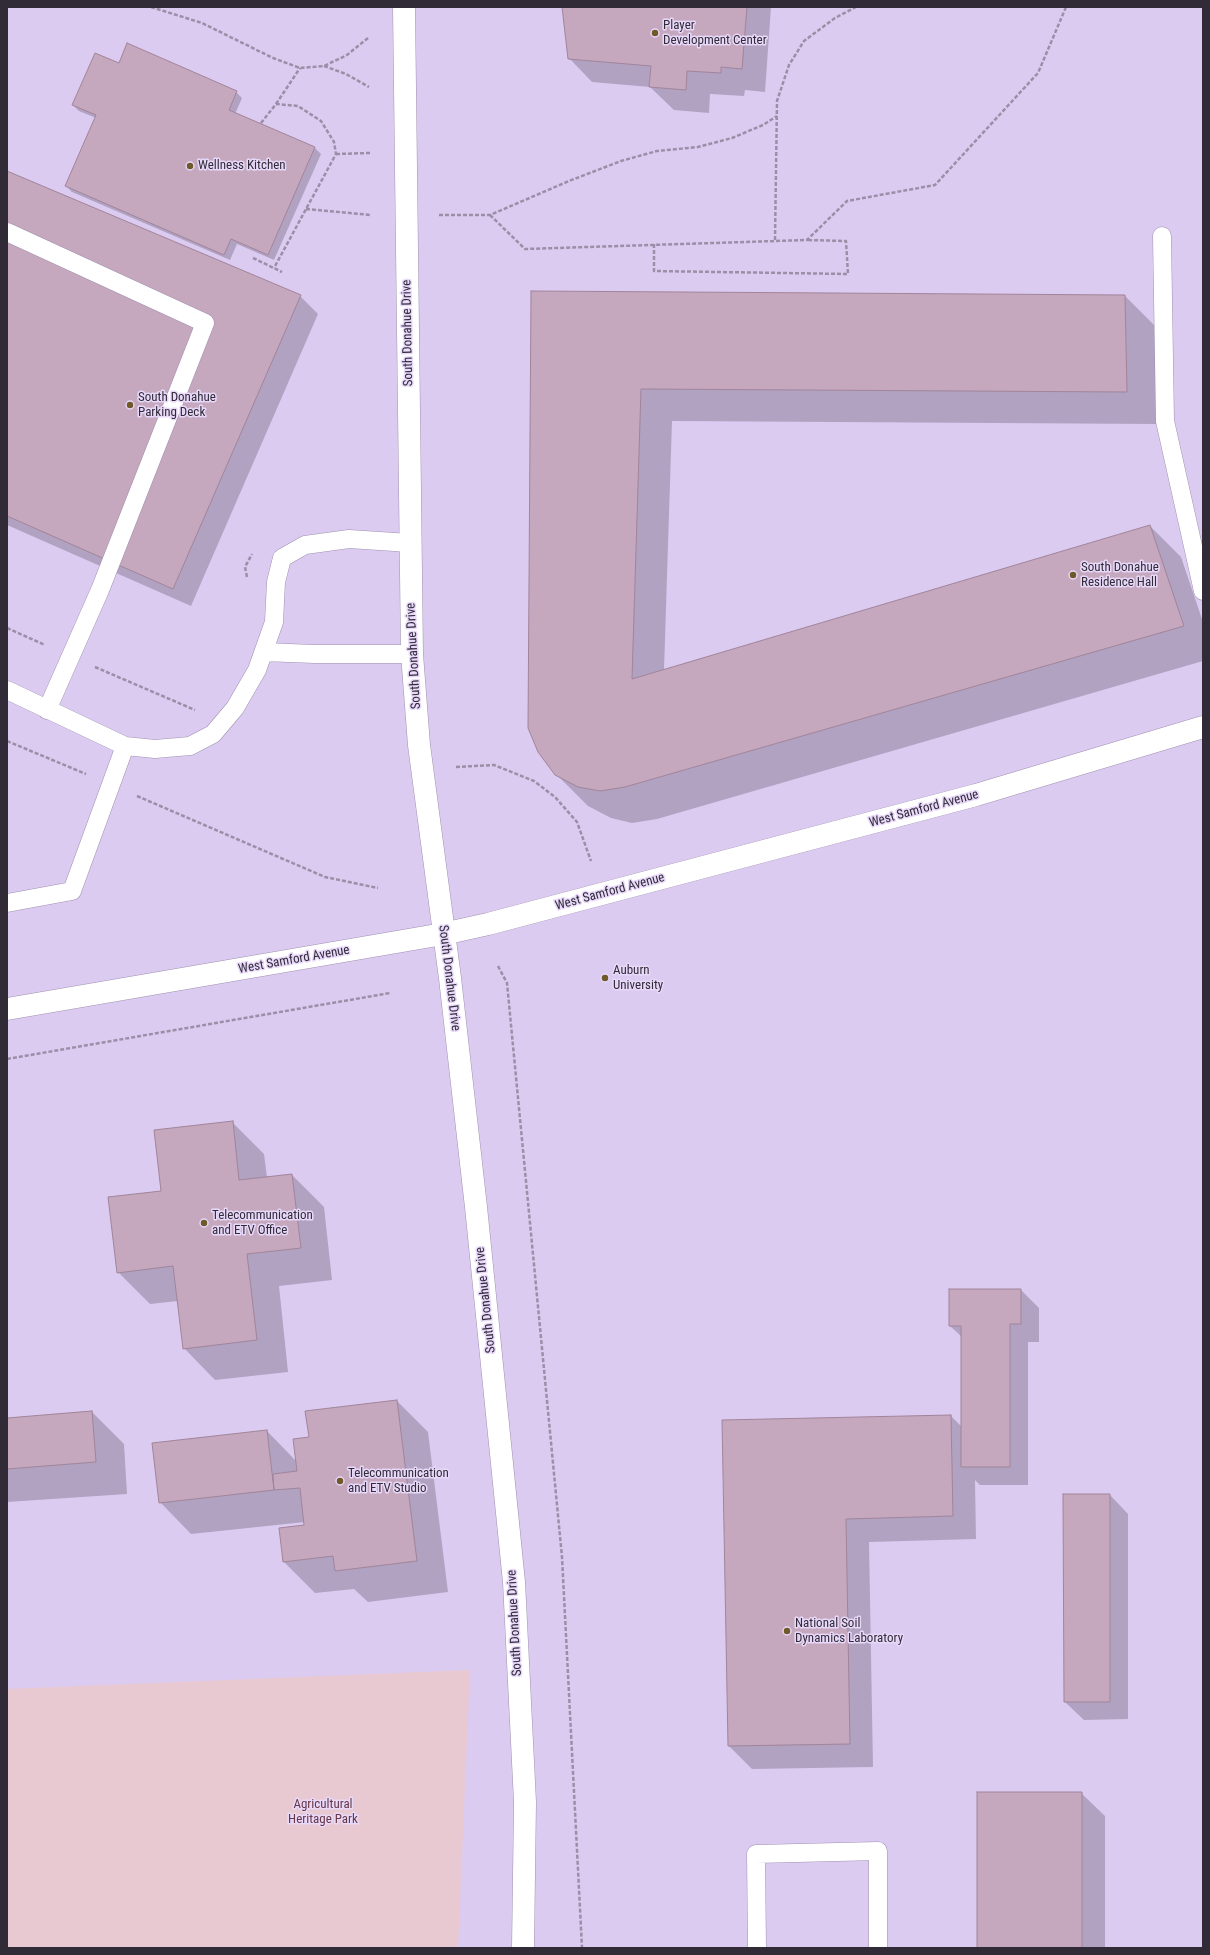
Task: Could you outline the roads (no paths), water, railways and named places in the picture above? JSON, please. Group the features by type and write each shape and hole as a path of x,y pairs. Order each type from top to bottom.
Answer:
{"street":[{"name":"South Donahue Drive","path":"404,7 412,654 419,745 476,1207 514,1582 525,1802 523,1948"},
{"name":"West Samford Avenue","path":"7,1010 443,934 488,924 976,795 1203,728"}],"lane":[{"path":"7,232 205,323 100,590 47,710"},
{"path":"1162,236 1165,421 1203,591"},
{"path":"7,690 125,746 154,749 190,746 213,734 235,708 258,670 274,622 276,582 282,558 305,545 349,539 410,543"},
{"path":"264,652 315,654 412,654"},
{"path":"7,903 72,890 125,746"},
{"path":"757,1948 756,1854 878,1851 878,1948"}],"place":[{"name":"Player Development Center","path":"655,33"},
{"name":"Wellness Kitchen","path":"190,166"},
{"name":"South Donahue Parking Deck","path":"130,405"},
{"name":"South Donahue Residence Hall","path":"1073,575"},
{"name":"Auburn University","path":"605,978"},
{"name":"Telecommunication and ETV Office","path":"204,1223"},
{"name":"Telecommunication and ETV Studio","path":"340,1481"},
{"name":"National Soil Dynamics Laboratory","path":"787,1631"}],"park label":[{"name":"Agricultural Heritage Park","path":"323,1812"}]}
